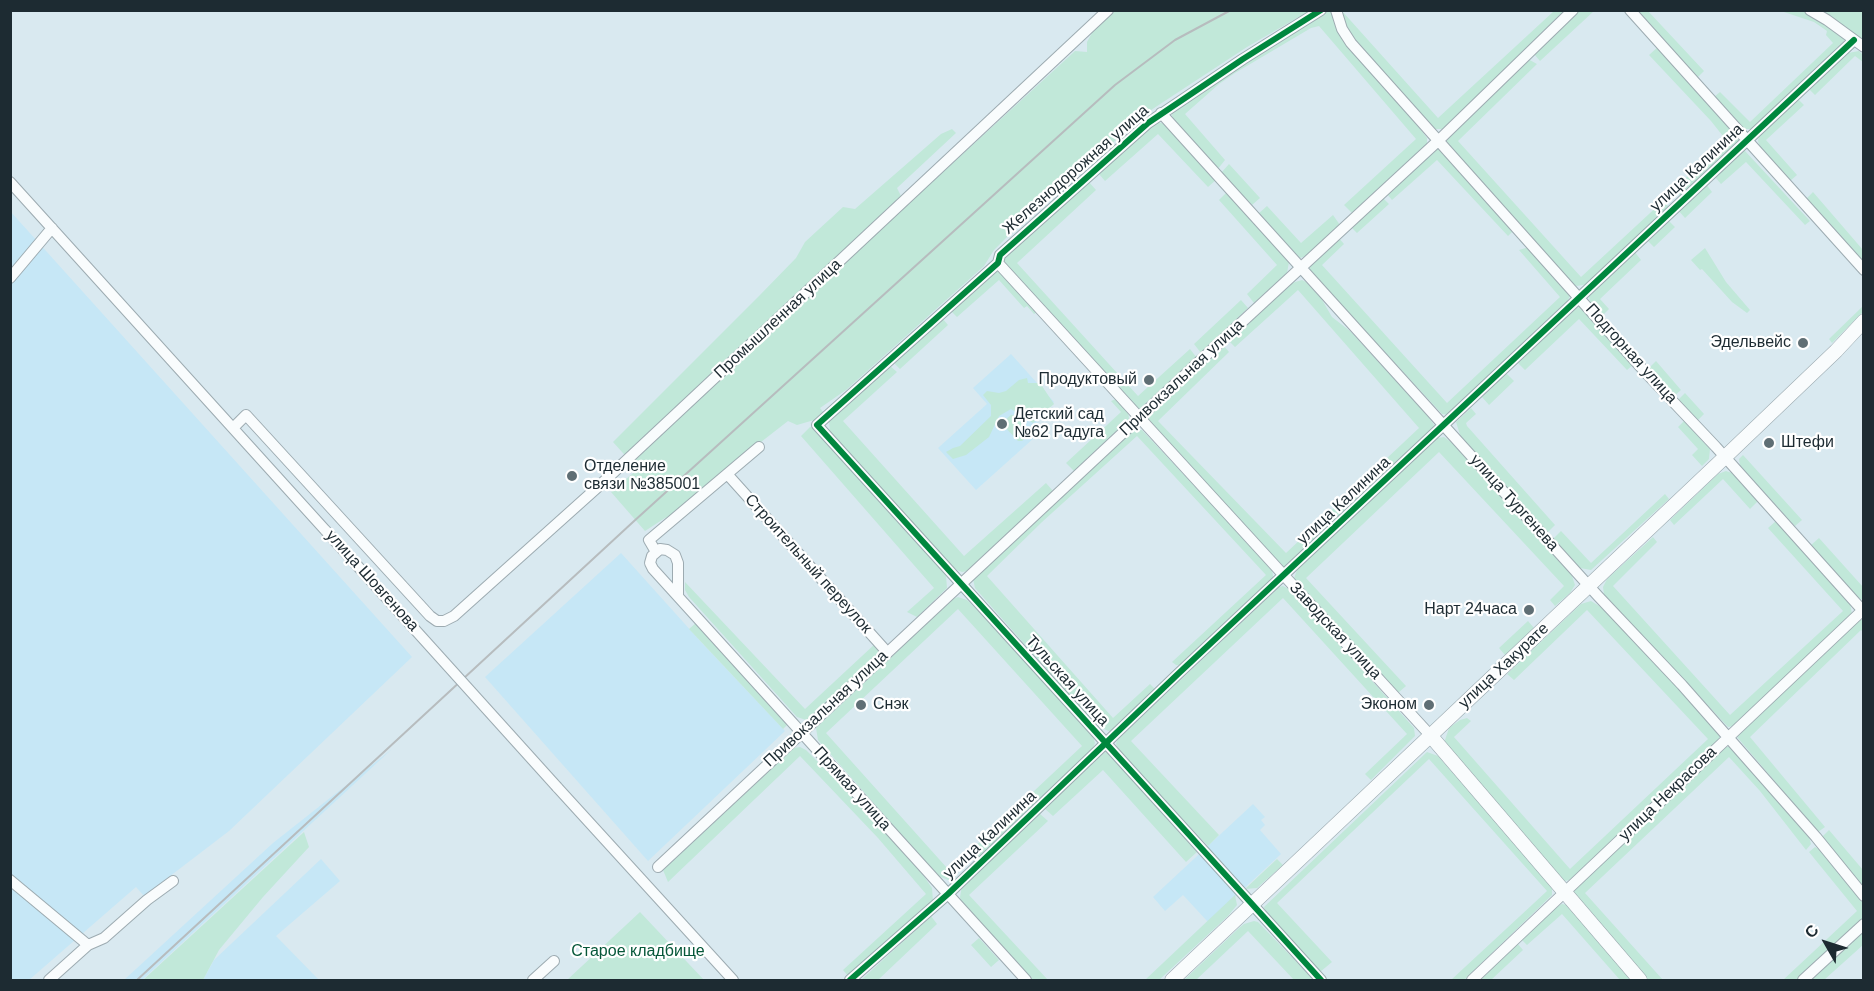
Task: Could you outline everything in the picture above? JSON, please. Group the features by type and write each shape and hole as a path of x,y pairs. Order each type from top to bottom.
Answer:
{"main road":[{"name":"улица Хакурате","path":"1172,981 1725,458 1836,351 1863,321"},
{"name":"улица Хакурате","path":"1836,351 1863,330"},
{"name":"Заводская улица","path":"1430,735 1640,981"}],"street":[{"name":"Промышленная улица","path":"233,428 246,415 430,616 437,621 444,621 454,616 600,485 1108,10"},
{"name":"Железнодорожная улица","path":"817,425 998,263 1000,255 1139,130 1161,113 1321,10"},
{"name":"Подгорная улица","path":"1336,10 1342,29 1351,43 1646,373 1863,610"},
{"name":"Привокзальная улица","path":"658,867 1439,140 1573,10"},
{"path":"1630,10 1863,270"},
{"path":"1810,10 1863,47"},
{"name":"улица Калинина","path":"850,981 948,894 1854,40"},
{"name":"улица Тургенева","path":"1161,113 1729,736 1816,837 1863,896"},
{"name":"улица Шовгенова","path":"10,182 733,981"},
{"path":"10,278 52,228"},
{"name":"Заводская улица","path":"998,263 1430,735"},
{"name":"Тульская улица","path":"817,425 1321,981"},
{"path":"678,596 678,563 675,555 660,549 656,552 649,540 759,447"},
{"name":"Строительный переулок","path":"728,475 887,652"},
{"name":"Прямая улица","path":"656,552 650,563 653,569 1026,981"},
{"name":"улица Некрасова","path":"1472,981 1863,610"},
{"path":"10,880 88,945"},
{"path":"49,981 88,945 104,938 147,900 173,881"},
{"path":"1803,981 1863,924"},
{"path":"533,981 554,961"}],"shaded area":[{"path":"10,211 412,657 229,831 144,896 136,887 29,980 10,980"},
{"name":"Детский сад №62 Радуга","path":"1011,354 1054,402 1035,419 1044,429 976,490 938,448 987,404 973,388"},
{"path":"621,553 785,731 648,861 485,677"},
{"path":"392,749 142,980 124,980 273,843"},
{"path":"1253,804 1265,817 1261,820 1265,825 1260,830 1281,854 1208,922 1183,895 1165,911 1153,897"},
{"path":"321,859 340,881 276,936 319,980 203,980 214,960"}],"green space":[{"path":"1115,11 1309,11 1247,47 1145,114 1007,237 994,250 984,266 846,390 820,408 824,413 821,418 797,425 788,421 675,514 645,531 611,492 646,462 632,463 613,442 796,258 805,242 843,207 855,209 941,134 952,129 956,133 897,188 906,206 1075,51 1087,52 1087,42 1093,31 1102,20"},
{"path":"1328,11 1332,12 1427,138 1427,146 1352,213 1344,205 1416,139 1319,26 1311,28 1235,73 1185,114 1225,160 1217,170 1172,115 1172,111"},
{"path":"1340,11 1438,118 1554,11 1570,11 1443,129 1435,129 1351,38"},
{"path":"1579,11 1594,11 1540,61 1534,54"},
{"path":"1637,11 1648,11 1704,71 1696,79"},
{"path":"1781,11 1806,11 1844,37 1844,41 1752,129 1743,129 1714,97 1720,92 1750,122 1833,43 1826,35 1827,31 1814,22"},
{"path":"1816,11 1863,11 1863,42"},
{"path":"1659,46 1739,138 1737,145 1681,196 1674,189 1726,140 1649,55"},
{"path":"1859,51 1863,55 1863,62 1855,56 1815,95 1809,89 1848,53"},
{"path":"1528,59 1537,64 1458,141 1581,277 1663,201 1668,206 1667,210 1588,284 1577,286 1573,284 1446,139"},
{"path":"1798,99 1804,105 1766,140 1797,175 1790,181 1760,148 1758,141 1759,136"},
{"path":"1158,122 1168,125 1217,179 1208,187 1158,134 1105,181 1098,172 1152,124"},
{"path":"1439,147 1514,230 1508,236 1437,160 1392,200 1386,193"},
{"path":"1745,151 1810,221 1805,225 1746,162 1721,184 1715,177"},
{"path":"1229,164 1260,198 1252,205 1221,173"},
{"path":"1088,181 1096,190 1017,263 1138,396 1190,349 1197,358 1138,410 1003,262 1004,257"},
{"path":"1706,184 1712,192 1685,218 1678,210"},
{"path":"1227,192 1289,262 1287,273 1254,303 1247,294 1277,265 1219,200"},
{"path":"1813,192 1863,250 1863,263 1806,199"},
{"path":"1383,198 1389,204 1357,233 1350,226"},
{"path":"1267,206 1301,243 1333,215 1340,225 1306,256 1300,258 1258,214"},
{"path":"1668,220 1675,227 1654,247 1647,240"},
{"path":"1338,237 1344,244 1322,265 1447,403 1560,297 1519,250 1529,247 1570,296 1566,304 1450,415 1442,414 1309,270"},
{"path":"1705,248 1726,282 1750,310 1747,313 1732,302 1691,260"},
{"path":"1634,251 1641,260 1600,299 1609,309 1601,317 1590,305 1589,295"},
{"path":"997,270 1037,312 1034,314 1027,306 1024,308 999,280 957,317 950,310"},
{"path":"1302,280 1321,298 1332,317 1350,331 1434,425 1433,429 1286,568 1282,567 1147,418 1224,346 1229,352 1158,421 1286,553 1419,428 1298,290 1235,347 1229,341 1292,283"},
{"path":"1241,300 1248,308 1201,353 1194,344"},
{"path":"1863,306 1863,312 1832,343 1829,339"},
{"path":"1583,308 1634,364 1627,370 1579,319 1525,370 1518,363 1572,310"},
{"path":"942,318 948,325 900,369 893,362"},
{"path":"1656,361 1681,390 1673,397 1648,369"},
{"path":"889,365 897,372 843,421 964,556 1046,483 1053,491 968,571 962,572 951,566 830,432 829,419"},
{"path":"1506,373 1514,381 1489,405 1482,397"},
{"path":"1027,378 1028,383 1040,383 1054,404 1033,423 1011,409 999,416 989,437 966,455 953,459 946,452 960,446 991,416 991,405 983,395 987,391 999,393 1006,391 1019,380"},
{"path":"1685,393 1704,414 1697,421 1677,401"},
{"path":"1116,399 1128,410 1129,419 1074,471 1066,463 1121,412 1111,401"},
{"path":"1471,408 1476,414 1466,423 1467,426 1555,525 1547,533 1461,438 1456,422"},
{"path":"1014,415 1030,432 1022,441 1018,441 1003,425 1003,422"},
{"path":"1684,421 1710,449 1709,459 1702,466 1692,455 1698,449 1678,427"},
{"path":"810,427 816,429 825,442 936,562 946,576 947,588 917,617 907,612 934,588 801,436"},
{"path":"1135,429 1142,430 1272,569 1273,576 1272,582 1182,666 1176,665 1172,662 1266,575 1137,436 1042,522 987,576 1113,718 1150,684 1156,690 1112,733 1095,724 975,588 973,579"},
{"path":"1444,437 1571,573 1575,585 1570,593 1555,606 1550,600 1564,586 1439,452 1306,578 1406,686 1398,693 1294,578 1297,570 1431,443"},
{"path":"1743,455 1802,520 1795,526 1740,466 1739,459"},
{"path":"1726,471 1732,473 1758,501 1750,509 1723,479 1674,525 1670,520 1718,474"},
{"path":"1665,494 1669,499 1591,570 1580,568 1553,539 1561,531 1591,563"},
{"path":"1776,521 1850,603 1852,614 1734,726 1728,727 1604,595 1603,587 1607,579 1653,537 1657,542 1613,586 1730,715 1843,611 1768,528"},
{"path":"1819,538 1863,587 1863,600 1857,597 1810,546"},
{"path":"685,582 805,709 876,643 880,648 879,653 812,717 806,720 797,717 689,597 685,590"},
{"path":"1283,586 1291,590 1414,728 1415,736 1371,780 1365,774 1407,734 1283,598 1131,741 1219,835 1208,846 1117,747 1117,740 1279,587"},
{"path":"958,597 967,600 983,615 1093,736 1095,743 1092,750 976,860 969,852 1082,746 958,609 826,733 956,878 951,881 938,876 818,740 816,728 953,599"},
{"path":"1591,601 1604,609 1680,688 1720,736 1718,741 1570,880 1564,881 1444,743 1449,728 1460,720 1467,718 1471,721 1454,737 1570,869 1708,739 1587,610 1514,680 1507,674 1581,604"},
{"path":"1858,620 1863,620 1863,632 1861,630 1750,737 1825,827 1818,832 1737,737"},
{"path":"1528,621 1534,628 1505,655 1499,648"},
{"path":"697,622 788,724 783,729 689,629"},
{"path":"800,747 806,750 863,807 932,888 933,901 849,977 843,970 926,894 878,838 800,756 668,882 663,870 794,748"},
{"path":"1725,747 1730,747 1809,837 1811,844 1806,850 1760,791 1729,757 1585,893 1663,980 1645,980 1574,895 1574,887"},
{"path":"1106,752 1197,852 1186,862 1103,770 1053,816 1044,808 1099,755"},
{"path":"1427,752 1438,756 1552,886 1552,895 1464,980 1451,980 1547,891 1429,759 1277,903 1332,962 1320,972 1265,911 1264,907"},
{"path":"1039,813 1048,821 969,895 1048,980 1032,980 961,902 960,897 962,885"},
{"path":"1829,830 1863,870 1863,889 1821,838"},
{"path":"304,832 309,847 219,950 203,980 143,980"},
{"path":"1815,847 1863,903 1863,919 1797,980 1783,980 1857,911 1809,852"},
{"path":"1277,859 1283,865 1257,888 1245,889"},
{"path":"1235,895 1237,905 1228,916 1159,980 1145,980"},
{"path":"1562,904 1567,905 1632,980 1620,980 1562,914 1527,945 1521,939 1553,909"},
{"name":"Старое кладбище","path":"640,912 704,980 567,980"},
{"path":"931,916 937,924 878,980 861,980"},
{"path":"1254,921 1258,922 1314,980 1294,980 1248,931 1196,980 1184,980 1239,928"},
{"path":"1863,930 1863,945 1824,980 1810,980"},
{"path":"979,938 999,960 991,967 971,945"},
{"path":"1517,943 1523,950 1491,980 1478,980"}],"railway":[{"path":"137,980 633,522 1115,85 1175,40 1231,10"}],"cycle path":[{"path":"1321,10 1148,123 1000,255 998,263 817,425 1321,980"},
{"path":"850,980 948,894 1179,673 1854,40"}],"place":[{"name":"Эдельвейс","path":"1803,343"},
{"name":"Продуктовый","path":"1149,380"},
{"name":"Детский сад №62 Радуга","path":"1002,424"},
{"name":"Штефи","path":"1769,443"},
{"name":"Отделение связи №385001","path":"572,476"},
{"name":"Нарт 24часа","path":"1529,610"},
{"name":"Снэк","path":"861,705"},
{"name":"Эконом","path":"1429,705"}]}
